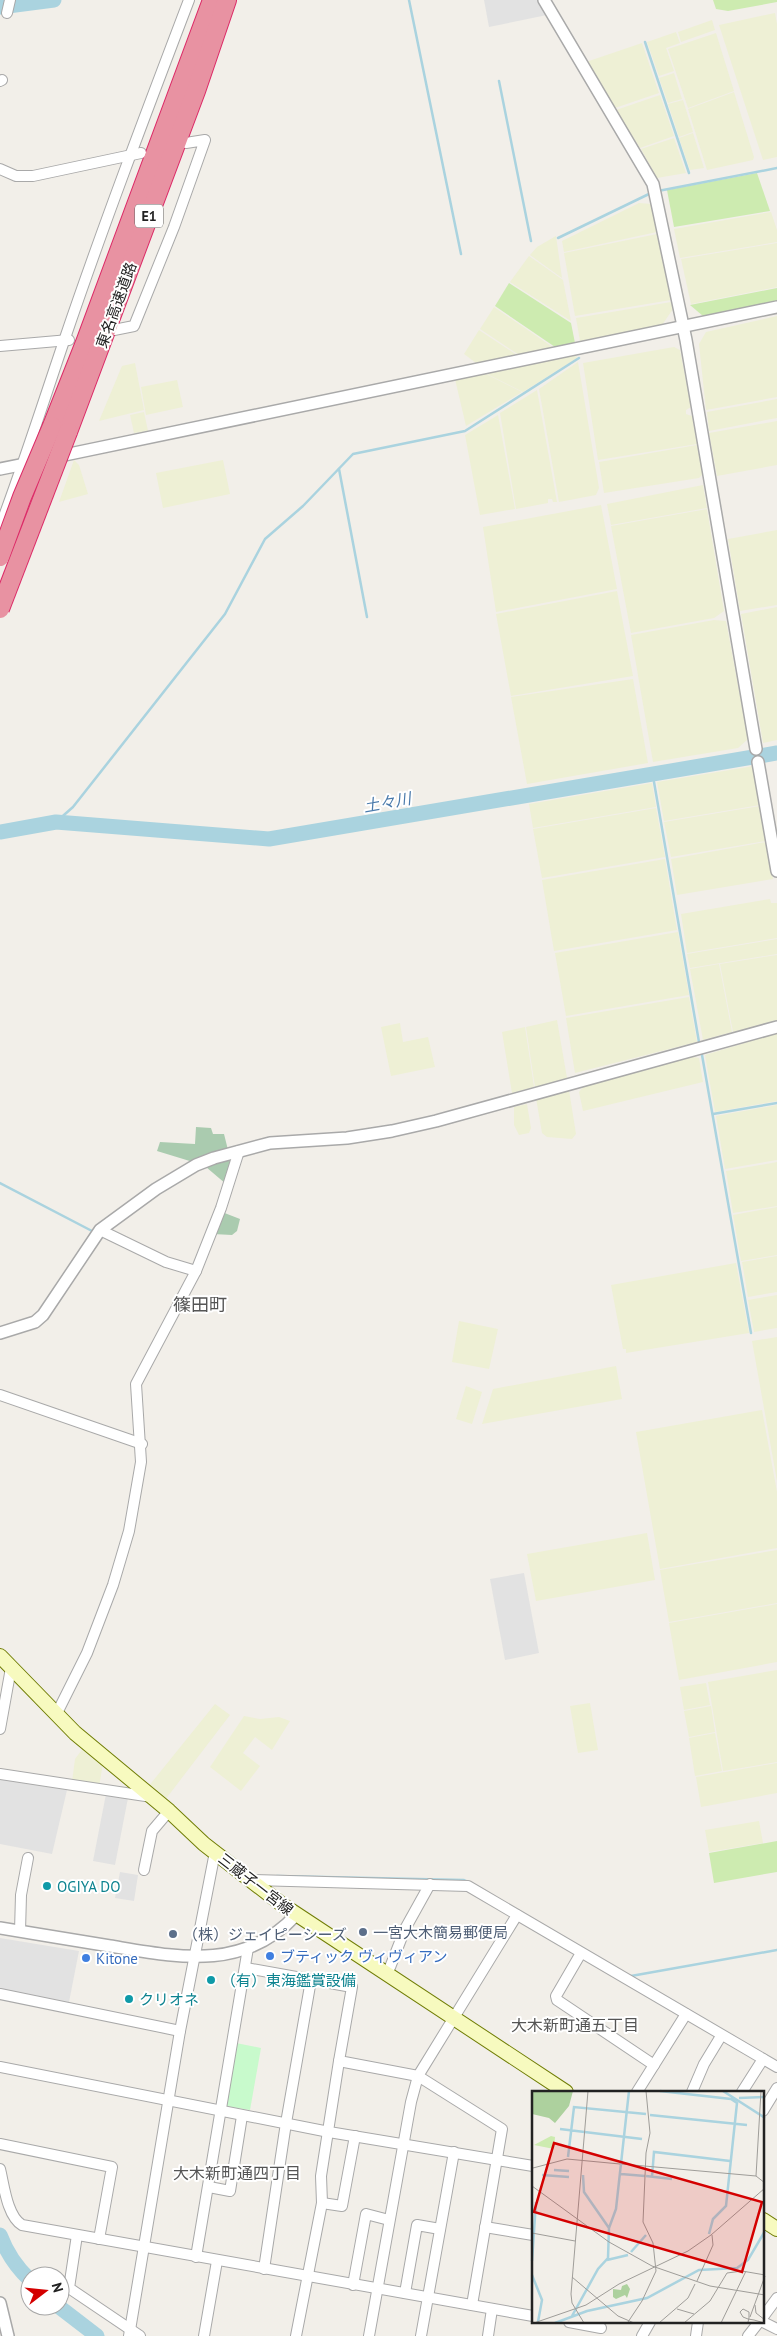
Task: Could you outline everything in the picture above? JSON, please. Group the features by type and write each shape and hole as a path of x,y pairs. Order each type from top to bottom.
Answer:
{"highway":[{"name":"東名高速道路","path":"0,557 22,497 86,340 212,0"},
{"name":"東名高速道路","path":"0,609 196,91 227,0"}],"main road":[{"name":"三蔵子一宮線","path":"0,1656 56,1715 250,1880 296,1914 564,2091"},
{"path":"764,2221 777,2229"}],"street":[{"path":"7,14 10,0"},
{"path":"0,527 24,465 130,156 189,0"},
{"path":"544,0 653,184 683,326 777,871"},
{"path":"114,330 134,326 174,227 205,140 186,144"},
{"path":"0,169 16,176 33,176 141,153"},
{"path":"0,469 24,465 73,452 777,307"},
{"path":"0,346 67,341"},
{"path":"0,1333 26,1327 43,1315 100,1230 156,1188 196,1165 270,1143 347,1138 392,1131 436,1121 777,1027"},
{"path":"56,1715 87,1653 113,1585 129,1532 141,1462 142,1444 136,1384 196,1271 221,1208 238,1151"},
{"path":"100,1230 166,1262 196,1271"},
{"path":"0,1395 142,1444"},
{"path":"0,1728 11,1668"},
{"path":"0,1774 152,1797"},
{"path":"144,1870 152,1831 169,1811"},
{"path":"129,2332 180,2031 215,1852"},
{"path":"20,1931 21,1895 28,1858"},
{"path":"250,1880 468,1886 721,2036 777,2067"},
{"path":"387,1975 405,1929 430,1884"},
{"path":"0,1928 194,1957 220,1955 248,1948 287,1924 296,1914"},
{"path":"369,2336 403,2144 418,2076 517,1915"},
{"path":"196,2257 248,1948"},
{"path":"581,1953 556,1996 557,2000 654,2065"},
{"path":"246,1968 352,1987 321,2176 322,2203 296,2336"},
{"path":"264,2269 286,2123 312,1980"},
{"path":"0,1994 180,2031"},
{"path":"637,2091 686,2014"},
{"path":"692,2091 704,2064 721,2036"},
{"path":"743,2091 763,2059"},
{"path":"340,2061 418,2076 502,2129 472,2305"},
{"path":"0,2068 329,2132 532,2166"},
{"path":"764,2109 777,2088"},
{"path":"209,2187 230,2191 242,2116"},
{"path":"322,2203 342,2206 355,2136"},
{"path":"0,2144 112,2167 99,2239"},
{"path":"420,2336 454,2152"},
{"path":"0,2169 17,2222 22,2225 532,2316"},
{"path":"353,2285 366,2214 389,2220"},
{"path":"405,2294 417,2225 440,2229"},
{"path":"485,2227 532,2235"},
{"path":"77,2235 69,2288 129,2332 140,2336"},
{"path":"204,2336 217,2260"},
{"path":"764,2316 777,2298"},
{"path":"0,2303 8,2336"},
{"path":"488,2336 492,2309"},
{"path":"764,2323 777,2330"},
{"path":"578,2324 601,2329"},
{"path":"643,2336 649,2324"},
{"path":"748,2336 757,2324"}],"green space":[{"path":"713,0 777,0 777,2 728,11 716,9"},
{"path":"775,13 777,24 777,157 763,160 719,25"},
{"path":"712,20 715,30 681,42 678,32"},
{"path":"676,32 680,43 666,48 674,71 659,76 647,42"},
{"path":"716,33 734,91 688,108 668,49"},
{"path":"642,43 659,93 615,108 586,62"},
{"path":"674,73 682,99 668,103 659,78"},
{"path":"734,92 754,157 753,160 707,170 688,109"},
{"path":"660,95 674,136 640,148 616,110"},
{"path":"683,100 693,132 679,137 668,104"},
{"path":"693,133 704,168 690,170 679,138"},
{"path":"674,138 686,173 657,178 641,149"},
{"path":"757,173 770,211 674,227 667,190"},
{"path":"639,203 652,204 657,232 564,252 562,241"},
{"path":"771,212 777,230 777,242 680,258 674,229"},
{"path":"657,234 671,300 575,316 564,253"},
{"path":"556,236 562,278 530,255 537,247"},
{"path":"777,243 777,287 691,304 681,259"},
{"path":"529,256 563,280 571,321 510,282"},
{"path":"509,283 571,323 575,343 555,347 495,306"},
{"path":"777,288 777,301 703,316 690,305"},
{"path":"671,302 673,309 662,325 580,341 576,318"},
{"path":"494,307 554,348 519,355 480,329"},
{"path":"777,316 777,397 706,410 699,344 706,332"},
{"path":"479,330 517,355 476,363 464,354"},
{"path":"674,347 680,350 691,407 686,410 686,414 692,416 697,444 598,460 583,363"},
{"path":"576,354 577,358 523,392 485,373"},
{"path":"578,362 599,488 596,495 559,502 539,389"},
{"path":"135,363 144,410 99,421 122,366"},
{"path":"484,373 522,392 466,426 455,379"},
{"path":"177,380 183,407 146,415 141,387"},
{"path":"537,390 557,502 548,499 548,503 516,509 500,413"},
{"path":"777,399 777,418 709,431 707,412"},
{"path":"144,412 148,431 134,433 130,415"},
{"path":"498,415 515,509 480,515 465,435"},
{"path":"777,421 777,465 717,476 709,433"},
{"path":"697,445 703,474 699,478 604,493 599,462"},
{"path":"74,460 79,465 88,494 59,502"},
{"path":"223,460 230,494 163,508 156,473"},
{"path":"703,485 707,508 611,525 607,504"},
{"path":"601,505 617,589 496,612 483,527"},
{"path":"707,509 724,611 714,618 631,633 611,526"},
{"path":"777,530 777,605 740,611 728,539"},
{"path":"617,591 633,676 511,696 496,614"},
{"path":"777,607 777,740 763,743 741,614"},
{"path":"714,620 726,621 748,739 738,748 653,762 631,635"},
{"path":"633,679 648,763 527,784 511,697"},
{"path":"754,766 760,805 664,821 657,782"},
{"path":"652,783 656,807 533,828 529,804"},
{"path":"760,806 766,841 671,857 664,822"},
{"path":"656,808 665,857 542,878 533,829"},
{"path":"766,842 773,879 677,895 671,859"},
{"path":"665,859 677,930 554,951 542,880"},
{"path":"770,899 771,903 777,903 777,938 687,953 681,914"},
{"path":"678,932 689,995 566,1016 555,953"},
{"path":"777,939 777,954 690,968 687,954"},
{"path":"777,955 777,1020 733,1032 720,964"},
{"path":"719,964 732,1032 703,1040 690,969"},
{"path":"689,997 697,1042 575,1073 566,1018"},
{"path":"557,1020 567,1078 535,1087 526,1027"},
{"path":"400,1023 403,1042 428,1037 435,1067 391,1076 381,1027"},
{"path":"525,1027 534,1087 512,1093 502,1032"},
{"path":"777,1033 777,1101 715,1112 705,1055"},
{"path":"693,1057 699,1058 703,1082 583,1111 579,1092 584,1086"},
{"path":"569,1090 576,1134 572,1139 547,1137 542,1133 536,1098"},
{"path":"527,1104 531,1128 529,1133 519,1135 514,1125 514,1107"},
{"path":"777,1105 777,1160 725,1169 716,1116"},
{"path":"196,1127 211,1128 213,1134 224,1134 228,1150 193,1162 157,1151 160,1142 195,1144"},
{"path":"229,1157 233,1160 226,1184 206,1167"},
{"path":"777,1162 777,1206 733,1213 726,1171"},
{"path":"777,1207 777,1255 741,1261 733,1215"},
{"path":"222,1212 240,1219 237,1231 232,1235 213,1234"},
{"path":"777,1256 777,1292 748,1297 742,1262"},
{"path":"736,1263 749,1333 626,1353 626,1349 623,1349 611,1285"},
{"path":"777,1295 777,1328 754,1332 748,1300"},
{"path":"459,1321 498,1329 489,1369 452,1362"},
{"path":"777,1337 777,1481 752,1341"},
{"path":"616,1366 622,1399 482,1424 493,1389"},
{"path":"466,1386 482,1392 472,1424 456,1419"},
{"path":"762,1410 777,1492 777,1548 660,1569 636,1432"},
{"path":"647,1533 655,1580 536,1601 527,1554"},
{"path":"777,1550 777,1603 669,1622 660,1570"},
{"path":"777,1604 777,1662 679,1680 669,1623"},
{"path":"777,1670 777,1762 723,1771 708,1682"},
{"path":"706,1683 710,1705 684,1710 680,1687"},
{"path":"590,1703 598,1750 578,1753 570,1706"},
{"path":"215,1704 230,1715 165,1800 148,1787"},
{"path":"711,1706 715,1732 689,1737 684,1711"},
{"path":"244,1716 260,1719 279,1717 290,1721 272,1750 255,1737 243,1753 260,1766 241,1791 210,1767"},
{"path":"715,1733 722,1771 695,1776 689,1738"},
{"path":"84,1747 103,1763 99,1787 72,1782 75,1759"},
{"path":"777,1763 777,1793 701,1807 696,1777"},
{"path":"759,1821 763,1843 709,1852 705,1830"},
{"path":"777,1841 777,1872 714,1883 709,1853"},
{"path":"236,2043 261,2048 250,2110 225,2106"}],"shaded area":[{"path":"484,0 538,0 547,15 489,27"},
{"path":"524,1573 539,1653 505,1660 490,1579"},
{"path":"0,1778 67,1790 52,1854 0,1844"},
{"path":"106,1794 128,1798 115,1865 93,1861"},
{"path":"120,1872 138,1875 134,1901 115,1898"},
{"path":"0,1938 79,1951 69,2002 0,1989"}],"waterway":[{"path":"0,7 54,0"},
{"path":"409,0 461,254"},
{"path":"645,42 689,173"},
{"path":"499,81 531,241"},
{"path":"658,191 777,168"},
{"path":"558,238 651,193"},
{"path":"56,822 73,807 225,614 265,539 303,506 353,454 465,431 579,358"},
{"path":"339,469 367,617"},
{"name":"土々川","path":"0,832 56,822 269,839 777,753"},
{"path":"654,782 699,1042"},
{"path":"702,1055 751,1333"},
{"path":"713,1114 777,1103"},
{"path":"0,1183 92,1231"},
{"path":"277,1876 464,1880 468,1882"},
{"path":"631,1976 777,1950"},
{"path":"0,2235 12,2259 20,2269"},
{"path":"70,2315 97,2336"}],"place":[{"name":"OGIYA DO","path":"47,1886"},
{"name":"一宮大木簡易郵便局","path":"363,1932"},
{"name":"（株）ジェイピーシーズ","path":"173,1934"},
{"name":"ブティック ヴィヴィアン","path":"270,1956"},
{"name":"Kitone","path":"86,1958"},
{"name":"（有）東海鑑賞設備","path":"211,1980"},
{"name":"クリオネ","path":"129,1999"}],"district":[{"name":"篠田町","path":"200,1304"},
{"name":"大木新町通五丁目","path":"575,2025"},
{"name":"大木新町通四丁目","path":"237,2173"}]}
